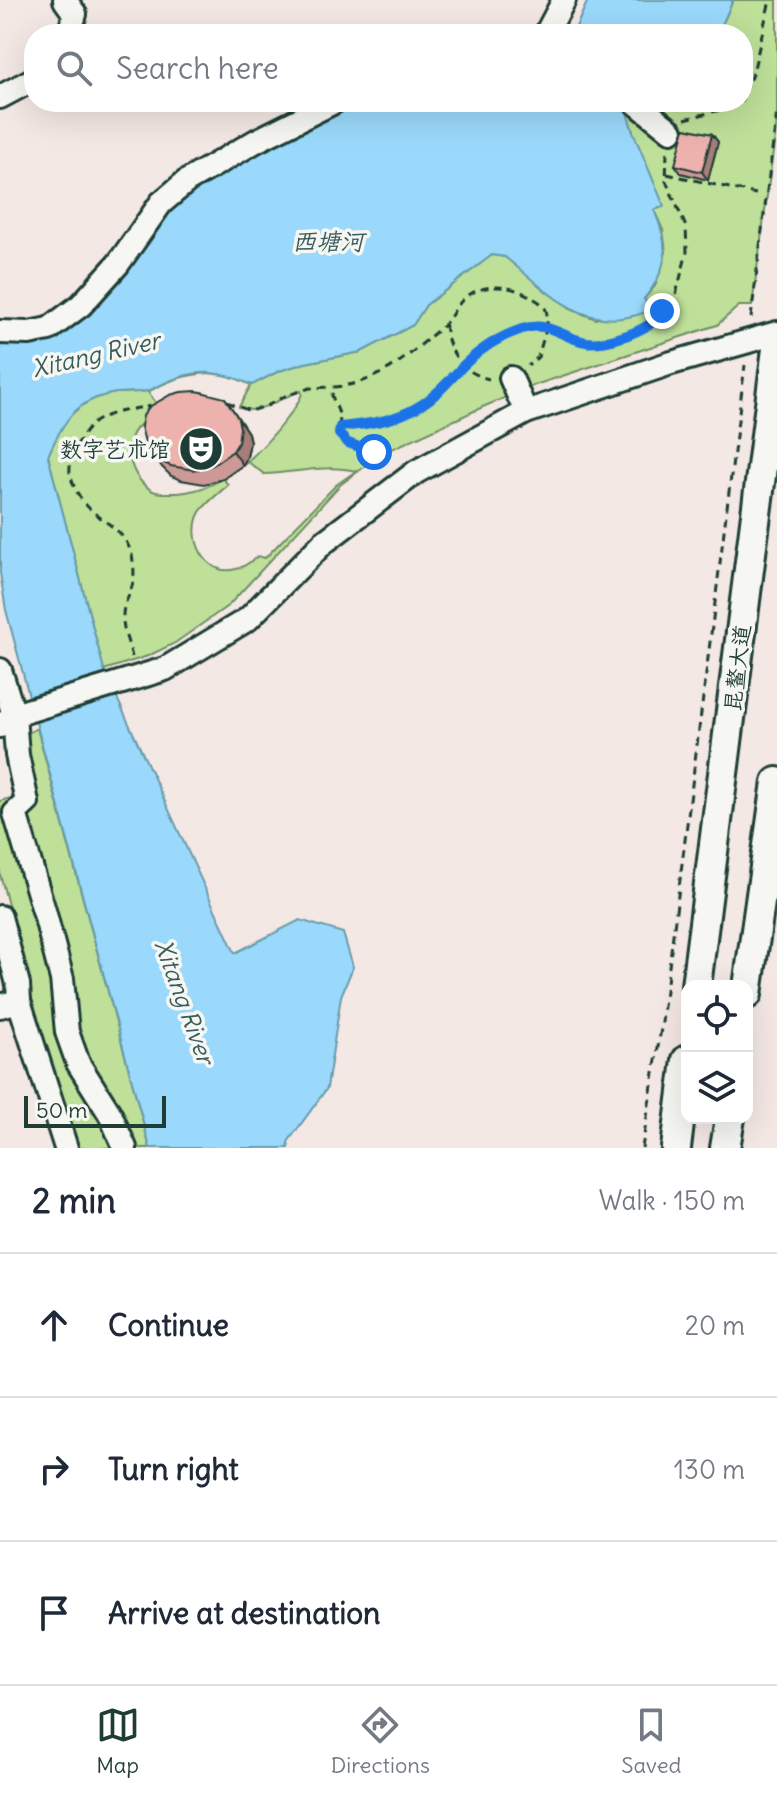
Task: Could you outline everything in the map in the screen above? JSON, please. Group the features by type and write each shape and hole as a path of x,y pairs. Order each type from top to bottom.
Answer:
{"main road":[{"name":"昆鳌大道","path":"697,980 777,349"},
{"path":"749,980 777,782"},
{"path":"676,1148 681,1108"},
{"path":"725,1148 729,1124"}],"street":[{"path":"551,24 564,0"},
{"path":"0,97 24,84"},
{"path":"0,332 29,333 49,329 81,305 118,264 161,203 187,181 314,112"},
{"path":"647,112 666,127"},
{"path":"7,721 165,669 248,619 323,543 416,472 526,412 668,364 777,333"},
{"path":"511,378 526,412"},
{"path":"0,670 7,721 27,802 15,813 62,979 67,1032 78,1063 110,1114 125,1148"},
{"path":"5,958 66,1148"}],"path":[{"path":"753,73 770,0"},
{"path":"642,1148 662,1022 777,111"},
{"path":"340,427 376,423 422,404 446,386 477,353 504,336 527,327 547,326 587,342 620,338 650,324 675,298 687,252 686,227 666,181 666,127 711,112"},
{"path":"667,174 756,194"},
{"path":"218,398 250,411 310,388 349,386 384,373 411,355 445,323 456,305 473,292 489,287 507,287 526,293 543,304 547,311 547,326 538,357 517,376 498,381 475,375 463,366 447,340 445,323"},
{"path":"333,387 332,396 340,416 339,434 348,443 383,453"},
{"path":"133,661 123,624 125,601 132,587 134,572 132,556 127,542 86,506 69,470 81,436 95,422 124,411 156,406"}],"green space":[{"path":"733,0 777,0 777,122 752,306 739,306 717,325 535,385 383,453 340,485 229,605 175,643 148,656 104,670 48,456 72,414 90,400 102,396 147,391 169,381 191,374 208,373 170,381 148,392 163,413 140,425 132,435 129,453 139,479 153,491 178,493 195,490 225,477 252,457 291,413 302,394 301,391 263,408 247,409 239,407 251,385 238,379 252,385 279,371 305,363 361,352 413,325 426,305 492,255 505,257 573,310 596,319 644,299 655,286 666,252 663,230 654,210 663,207 627,112 753,112 753,24 722,24","holes":["248,462 264,474 356,471 336,485 265,558 258,556 242,567 225,570 215,567 201,553 195,532 200,512 228,485 224,479"]},
{"path":"37,728 150,1148 75,1148 27,1005 15,932 0,874 0,801 25,794 16,740"}],"water":[{"path":"588,0 733,0 722,24 577,24"},
{"name":"西塘河","path":"339,112 627,112 664,206 654,210 663,235 664,256 658,277 644,299 651,309 637,315 610,319 577,310 547,292 505,257 492,255 426,305 413,325 361,352 305,363 279,371 252,385 221,374 201,373 180,377 147,391 102,396 81,406 59,432 48,456 104,670 235,953 300,920 343,933 353,967 341,996 327,1088 288,1142 289,1148 150,1148 6,610 0,573 0,339 28,339 106,288 190,189 312,121"}],"building":[{"path":"685,128 712,134 702,172 675,165"},
{"name":"数字艺术馆","path":"197,391 225,398 238,418 238,443 233,451 213,465 194,470 161,462 145,442 141,427 143,416 149,407 170,395"}],"place":[{"name":"数字艺术馆","path":"201,449"}],"route":[{"path":"374,452 348,443 339,434 340,427 376,423 422,404 446,386 477,353 504,336 527,327 547,326 587,342 620,338 650,324 662,311"}],"water label":[{"name":"Xitang River","path":"96,355"},
{"name":"Xitang River","path":"184,1002"}]}
